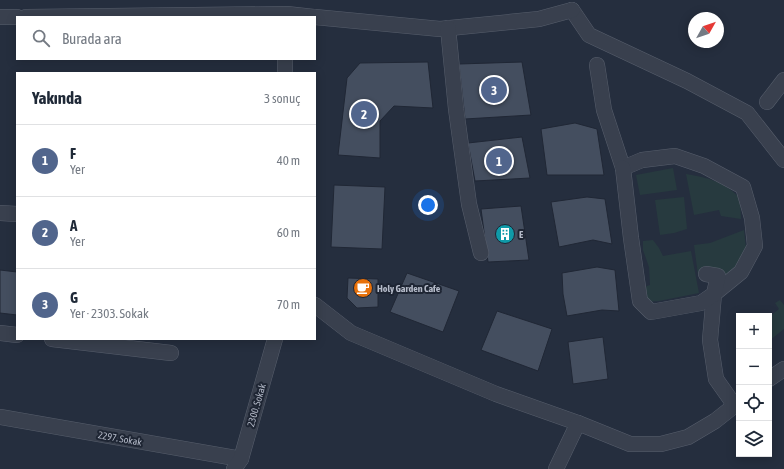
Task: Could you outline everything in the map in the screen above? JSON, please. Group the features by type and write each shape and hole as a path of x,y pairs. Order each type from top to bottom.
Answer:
{"street":[{"path":"316,17 440,29 539,19 573,5 589,35 687,81 747,113 784,160"},
{"path":"63,16 287,10 311,16"},
{"path":"0,17 16,17"},
{"path":"448,28 456,109 469,204 481,253"},
{"path":"285,60 285,72"},
{"path":"597,65 604,110 622,168 640,301 651,312 701,303 742,272 755,246 752,218 743,187 704,166 675,156 642,160 622,168"},
{"path":"767,102 784,80"},
{"path":"0,213 16,214"},
{"path":"706,274 718,276 714,294 710,340 716,379 736,403"},
{"path":"316,306 351,333 496,394 578,423 630,444 661,444 688,437 715,421 736,405"},
{"path":"0,333 16,335"},
{"path":"60,340 171,353"},
{"name":"2300. Sokak","path":"237,464 275,340"},
{"path":"772,376 784,369"},
{"name":"2297. Sokak","path":"0,417 237,464"},
{"path":"556,469 578,423"}],"green space":[{"path":"673,168 677,190 640,195 636,175"},
{"path":"686,174 715,181 734,192 740,198 741,219 721,216 719,210 694,215"},
{"path":"684,197 687,229 660,235 655,200"},
{"path":"744,230 747,257 731,273 722,275 718,268 714,272 698,275 694,245 710,243"},
{"path":"653,240 663,256 691,251 699,293 647,302 644,287 650,285 649,267 643,250 643,241"},
{"path":"780,300 784,305 784,329 772,339 772,315 779,309 775,303"}],"building":[{"path":"428,62 433,108 394,106 380,121 380,158 338,155 347,78 360,63"},
{"path":"522,62 531,115 465,119 459,64"},
{"path":"575,123 597,129 604,175 547,175 541,129"},
{"path":"522,137 530,178 475,181 468,143"},
{"path":"334,185 385,187 382,249 331,247"},
{"path":"587,197 605,199 612,244 593,240 559,247 551,202"},
{"name":"E","path":"521,206 529,260 488,262 481,209"},
{"path":"597,267 615,270 619,311 602,310 567,316 563,294 562,273"},
{"path":"0,270 16,272 16,315 0,313"},
{"path":"407,273 459,291 443,332 390,312"},
{"name":"Holy Garden Cafe","path":"348,278 378,279 378,307 357,308 347,298"},
{"path":"497,311 552,329 538,371 481,350"},
{"path":"603,337 608,379 573,384 568,342"}],"place":[{"name":"G","path":"494,90"},
{"name":"A","path":"364,114"},
{"name":"F","path":"499,161"},
{"name":"E","path":"505,234"},
{"name":"Holy Garden Cafe","path":"363,288"}]}
